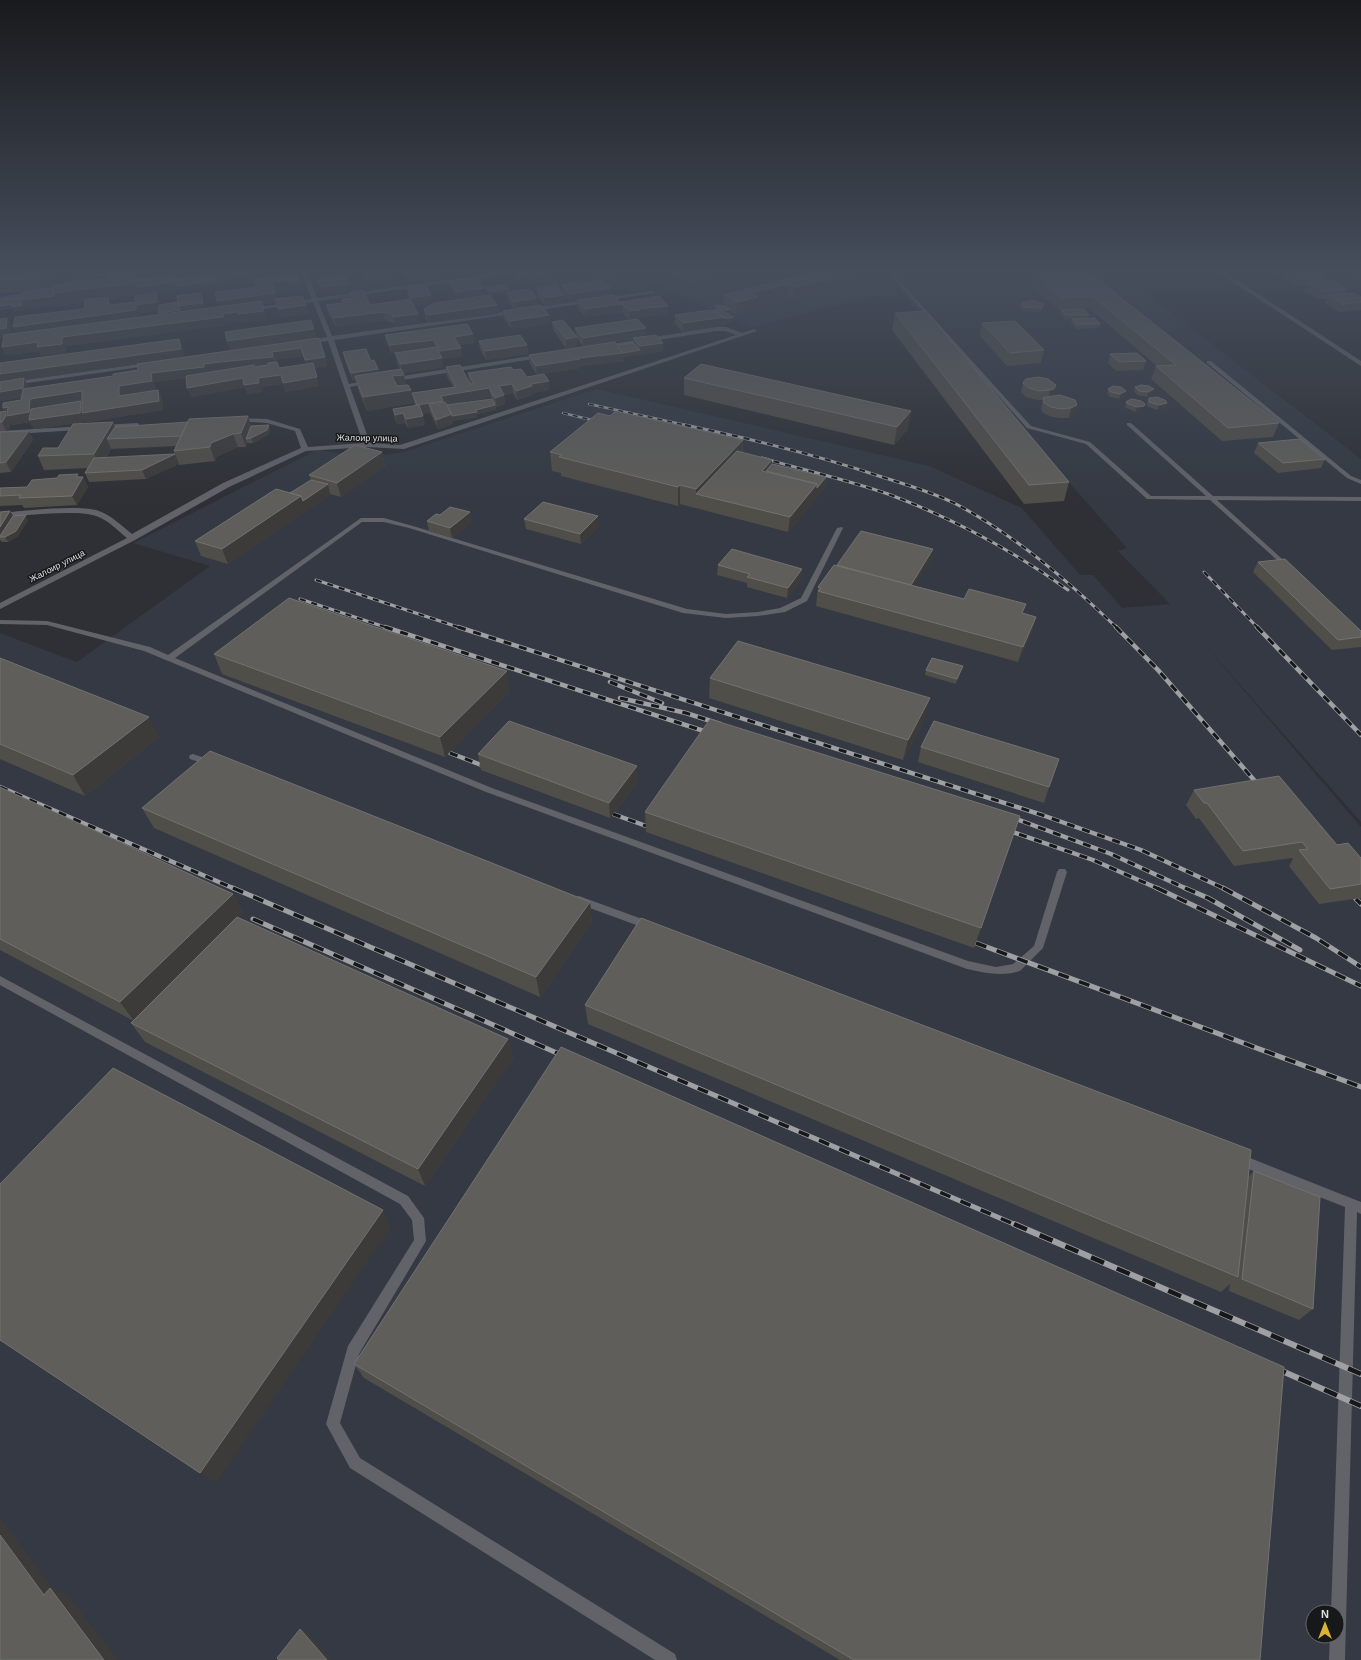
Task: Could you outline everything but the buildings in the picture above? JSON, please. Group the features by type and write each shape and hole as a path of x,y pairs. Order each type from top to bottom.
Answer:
{"street":[{"path":"333,346 367,445"},
{"name":"Жалоир улица","path":"0,606 132,538 226,485 305,449 326,446 367,445 401,447 706,346"},
{"path":"1334,346 1361,364"},
{"path":"385,380 550,355"},
{"path":"0,385 157,363"},
{"path":"346,386 377,382"},
{"path":"223,421 255,419 282,423 298,430 305,449"},
{"path":"0,433 144,425"},
{"path":"0,515 76,511 97,512 132,538"}],"lane":[{"path":"957,346 1029,427 1088,443 1149,498 1212,497 1361,499"},
{"path":"1209,362 1348,477 1361,482"},
{"path":"1128,424 1212,497 1292,571"},
{"path":"169,658 361,520 379,520 411,527 686,611 726,616 782,610 804,599 840,528"},
{"path":"0,622 48,623 147,649 489,790 967,965 996,971 1016,968 1038,948 1062,872"},
{"path":"193,757 223,768"},
{"path":"570,896 658,930"},
{"path":"0,980 404,1200 418,1218 420,1241 353,1351 333,1424 355,1463 669,1660"},
{"path":"1233,1158 1356,1206 1337,1660"}],"shaded area":[{"path":"949,346 1215,346 1361,459 1361,822 1205,645 1361,827 1361,1660 0,1660 0,633 77,662 210,566 133,543 317,450 368,457 404,452 597,389 929,466 1022,508 1080,575 1093,575 1122,608 1170,604 1118,551 1127,548"}],"railway":[{"path":"589,404 690,426"},
{"path":"563,413 600,422"},
{"path":"685,425 760,442 858,469 929,492 956,504 1000,530 1041,560 1080,593 1117,628"},
{"path":"762,458 857,484 912,503 958,524 1003,548 1047,575 1068,590"},
{"path":"1204,572 1258,628"},
{"path":"316,580 461,628"},
{"path":"300,599 388,628"},
{"path":"385,627 713,734"},
{"path":"458,627 1042,815 1141,850 1224,889"},
{"path":"1257,627 1361,735"},
{"path":"1117,628 1158,670 1261,788"},
{"path":"610,682 662,703"},
{"path":"620,698 686,713 720,724"},
{"path":"450,753 484,766"},
{"path":"0,787 235,889"},
{"path":"613,814 649,827"},
{"path":"1008,816 1111,854 1187,889"},
{"path":"1004,829 1093,860 1159,889"},
{"path":"233,888 1016,1225"},
{"path":"1157,888 1361,986"},
{"path":"1185,888 1208,898 1300,950"},
{"path":"1224,889 1316,938 1361,967"},
{"path":"1356,899 1361,904"},
{"path":"253,919 566,1057"},
{"path":"976,943 1361,1087"},
{"path":"1014,1224 1361,1374"},
{"path":"1273,1367 1361,1406"}]}
